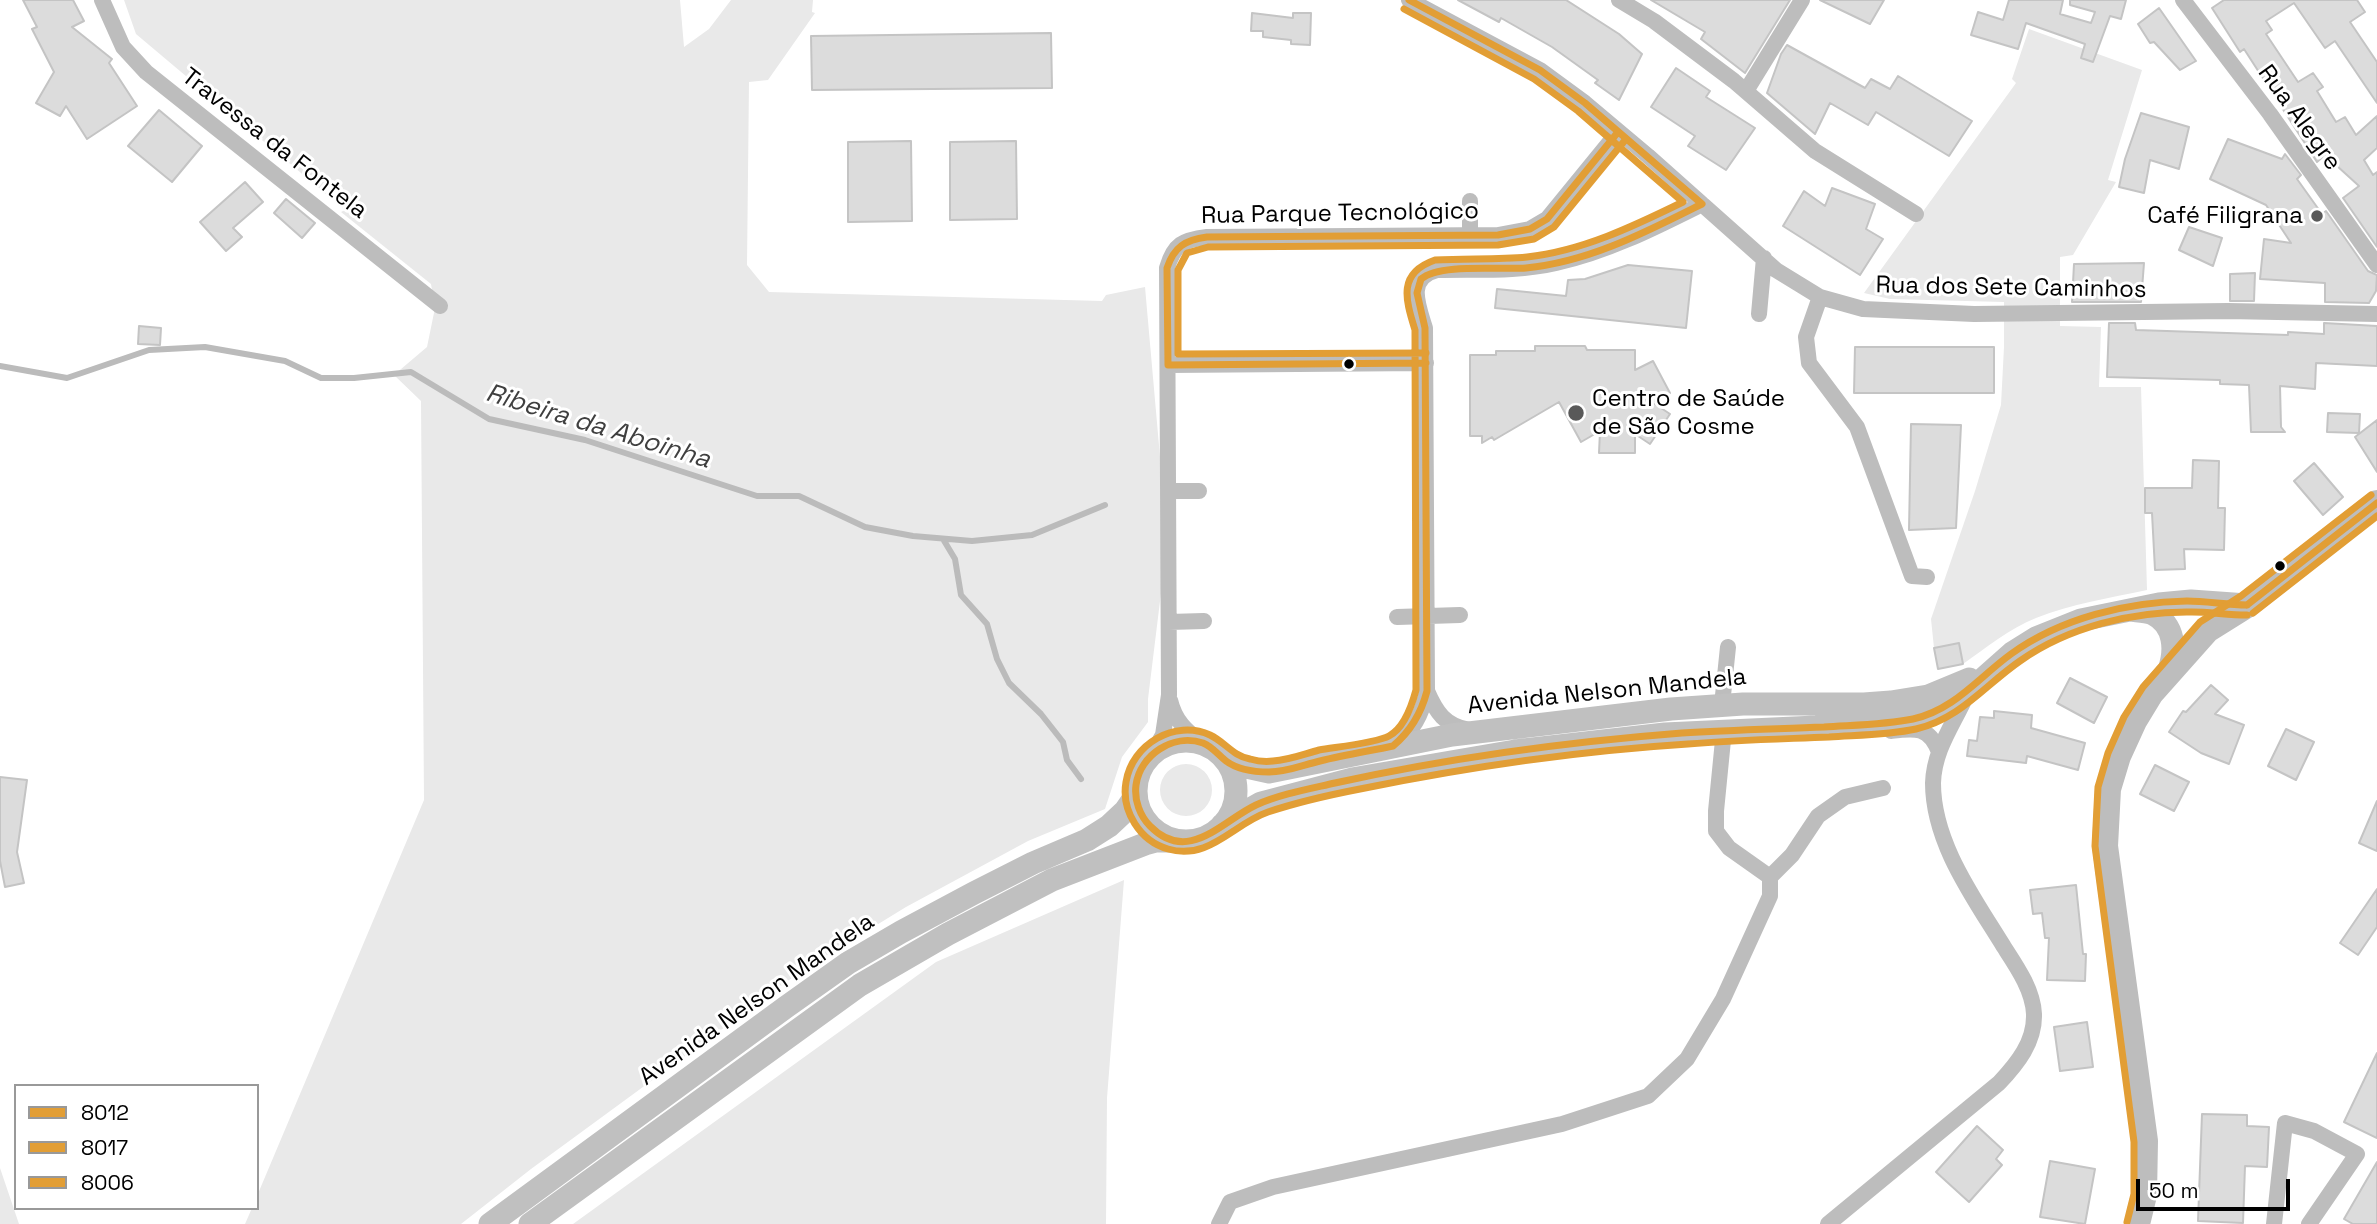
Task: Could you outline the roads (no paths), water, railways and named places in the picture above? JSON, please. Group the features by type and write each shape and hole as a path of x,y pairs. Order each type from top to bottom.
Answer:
{"main road":[{"path":"2137,1224 2144,1195 2145,1141 2105,846 2108,789 2118,756 2139,712 2169,670 2207,630 2247,606 2377,503"},
{"path":"1991,670 2012,653 2054,629 2081,620 2127,609 2191,601 2247,606"},
{"path":"2127,609 2154,615 2168,627 2174,644 2169,670"},
{"name":"Avenida Nelson Mandela","path":"1222,825 1261,803 1352,779 1515,751 1665,734 1899,721 1927,715 1968,692 1991,670"},
{"name":"Avenida Nelson Mandela","path":"1228,763 1269,772 1393,746 1604,716 1723,705 1891,702 1928,696 1991,670"},
{"path":"1186,740 1202,743 1217,751 1228,763 1235,779 1236,795 1232,812 1222,825 1206,836 1194,841 1177,841 1162,835 1149,825 1140,811 1136,795 1137,779 1143,764 1154,751 1169,743 1186,740"},
{"name":"Avenida Nelson Mandela","path":"490,1224 848,963 974,893 1033,863 1087,840 1109,826 1125,811 1136,795"},
{"name":"Avenida Nelson Mandela","path":"530,1224 826,1008 906,957 1052,880 1145,844 1177,841"}],"street":[{"name":"Travessa da Fontela","path":"102,0 123,47 146,72 440,306"},
{"name":"Rua dos Sete Caminhos","path":"1409,0 1540,70 1585,103 1776,270 1820,298 1863,309 1974,314 2374,312"},
{"path":"1619,0 1654,21 1746,91 1815,151 1916,214"},
{"path":"1746,91 1802,0"},
{"name":"Rua Alegre","path":"2183,0 2270,114 2377,265"},
{"name":"Rua Parque Tecnológico","path":"1154,751 1163,735 1169,695 1167,268 1177,246 1189,239 1208,237 1498,235 1530,229 1547,219 1618,132"},
{"path":"1470,201 1470,235"},
{"path":"1393,746 1404,738 1413,726 1423,708 1427,691 1426,363 1425,328 1416,302 1418,283 1426,272 1437,270 1524,268 1556,264 1595,252 1702,204"},
{"path":"1759,314 1764,258"},
{"path":"1820,298 1806,337 1810,363 1857,427 1912,576 1927,577"},
{"path":"1168,365 1426,363"},
{"path":"1168,491 1199,491"},
{"path":"1397,617 1460,615"},
{"path":"1169,622 1204,621"},
{"path":"1723,705 1728,647"},
{"path":"1427,691 1436,712 1448,723 1477,732"},
{"path":"1828,1224 1999,1083 2015,1067 2031,1040 2034,1015 2031,995 2018,968 1965,883 1943,837 1936,807 1933,781 1939,752 1968,692"},
{"name":"Rua Parque Tecnológico","path":"1169,695 1173,713 1202,743"},
{"path":"1816,727 1875,733 1920,730 1931,736 1939,752"},
{"path":"1724,730 1716,831 1729,848 1770,877"},
{"path":"1219,1224 1230,1202 1273,1187 1562,1124 1648,1096 1687,1059 1723,999 1770,896 1770,877 1792,855 1818,816 1845,797 1883,788"},
{"path":"2274,1224 2285,1123 2314,1131 2357,1154 2309,1224"}],"waterway":[{"name":"Ribeira da Aboinha","path":"0,366 67,378 149,350 205,347 285,361 321,378 354,378 411,372 489,419 585,440 757,496 799,496 865,527 913,536 972,541 1032,535 1105,505"},
{"path":"943,539 955,559 961,595 987,624 997,659 1009,683 1041,714 1063,742 1067,760 1081,779"}],"place":[{"name":"Café Filigrana","path":"2317,216"},
{"name":"Centro de Saúde de São Cosme","path":"1576,413"}]}
